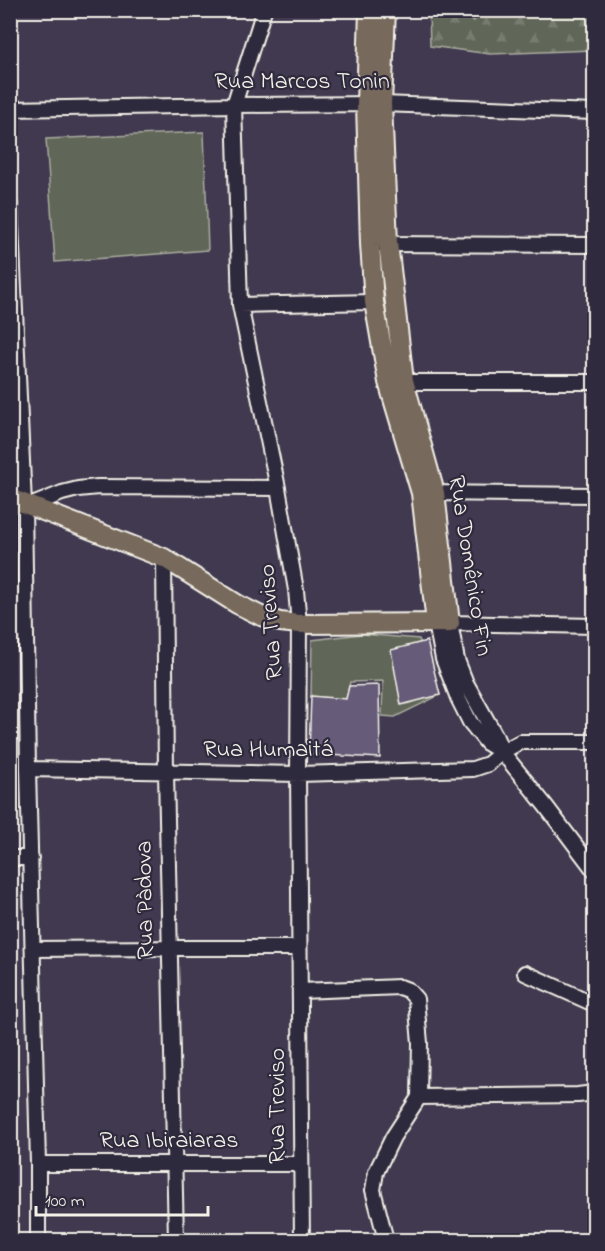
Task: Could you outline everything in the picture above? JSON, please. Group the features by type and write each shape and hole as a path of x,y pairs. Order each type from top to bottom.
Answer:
{"main road":[{"name":"Rua Domênico Fin","path":"369,10 379,244 396,382"},
{"name":"Rua Domênico Fin","path":"374,104 386,10"},
{"name":"Rua Domênico Fin","path":"379,244 374,302 428,493 443,622"},
{"path":"22,503 164,558 237,603 261,616 280,622 299,624 443,622"}],"street":[{"name":"Rua Treviso","path":"264,10 234,105 240,304 278,488 296,590 299,624 302,1240"},
{"name":"Rua Marcos Tonin","path":"10,110 374,104 594,112"},
{"path":"10,204 22,503 38,1240"},
{"path":"379,244 594,245"},
{"path":"240,304 374,302"},
{"path":"396,382 594,382"},
{"path":"22,503 78,489 98,487 278,488"},
{"path":"428,493 594,495"},
{"name":"Rua Pàdova","path":"164,558 176,1240"},
{"path":"443,622 594,626"},
{"name":"Rua Domênico Fin","path":"443,622 466,683 502,752 594,870"},
{"name":"Rua Humaitá","path":"28,769 298,774 473,769 488,764 502,752 520,742 594,742"},
{"path":"10,858 31,858"},
{"path":"33,949 299,948"},
{"path":"525,973 594,1004"},
{"path":"300,991 400,987 408,990 416,999 420,1043 419,1097 393,1137 376,1172 374,1190 386,1240"},
{"path":"419,1097 594,1093"},
{"name":"Rua Ibiraiaras","path":"38,1164 301,1164"}],"green space":[{"path":"429,11 454,11 474,21 481,11 594,11 594,50 490,54 430,46"},
{"path":"204,132 208,250 55,262 46,139"},
{"path":"362,634 419,639 440,695 395,717 382,716 383,681 350,682 346,699 311,696 312,640"}],"building":[{"path":"427,641 440,695 401,705 391,650"},
{"path":"379,685 380,758 309,754 311,696 346,699 349,686"}]}
